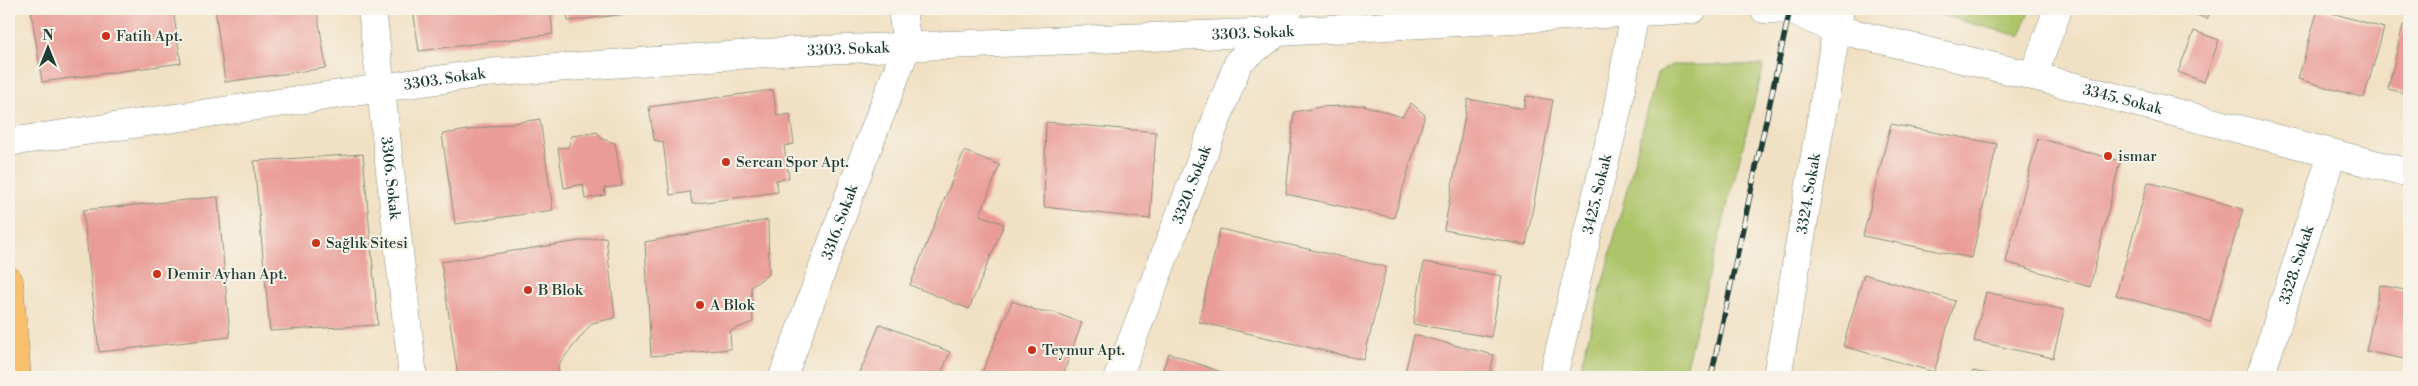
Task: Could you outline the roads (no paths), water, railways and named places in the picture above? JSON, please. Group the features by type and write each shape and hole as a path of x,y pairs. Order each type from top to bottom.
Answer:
{"main road":[{"path":"9,281 17,377"}],"street":[{"name":"3306. Sokak","path":"372,9 412,377"},
{"path":"902,9 908,46"},
{"name":"3303. Sokak","path":"9,142 485,73 795,51 908,46 1283,21 1693,9"},
{"path":"1764,9 1790,10 1837,19"},
{"path":"2033,76 2058,9"},
{"name":"3425. Sokak","path":"1553,377 1617,111 1636,12"},
{"name":"3345. Sokak","path":"1837,19 2033,76 2409,173"},
{"name":"3324. Sokak","path":"1777,377 1837,19"},
{"name":"3320. Sokak","path":"1118,377 1239,61 1283,21"},
{"name":"3316. Sokak","path":"783,377 855,180 908,46"},
{"name":"3328. Sokak","path":"2260,377 2332,154"}],"railway":[{"path":"1711,377 1790,9"}],"place":[{"name":"Fatih Apt.","path":"106,36"},
{"name":"ismar","path":"2108,156"},
{"name":"Sercan Spor Apt.","path":"726,162"},
{"name":"Sağlık Sitesi","path":"316,243"},
{"name":"Demir Ayhan Apt.","path":"157,274"},
{"name":"B Blok","path":"528,290"},
{"name":"A Blok","path":"700,305"},
{"name":"Teymur Apt.","path":"1032,350"}]}
